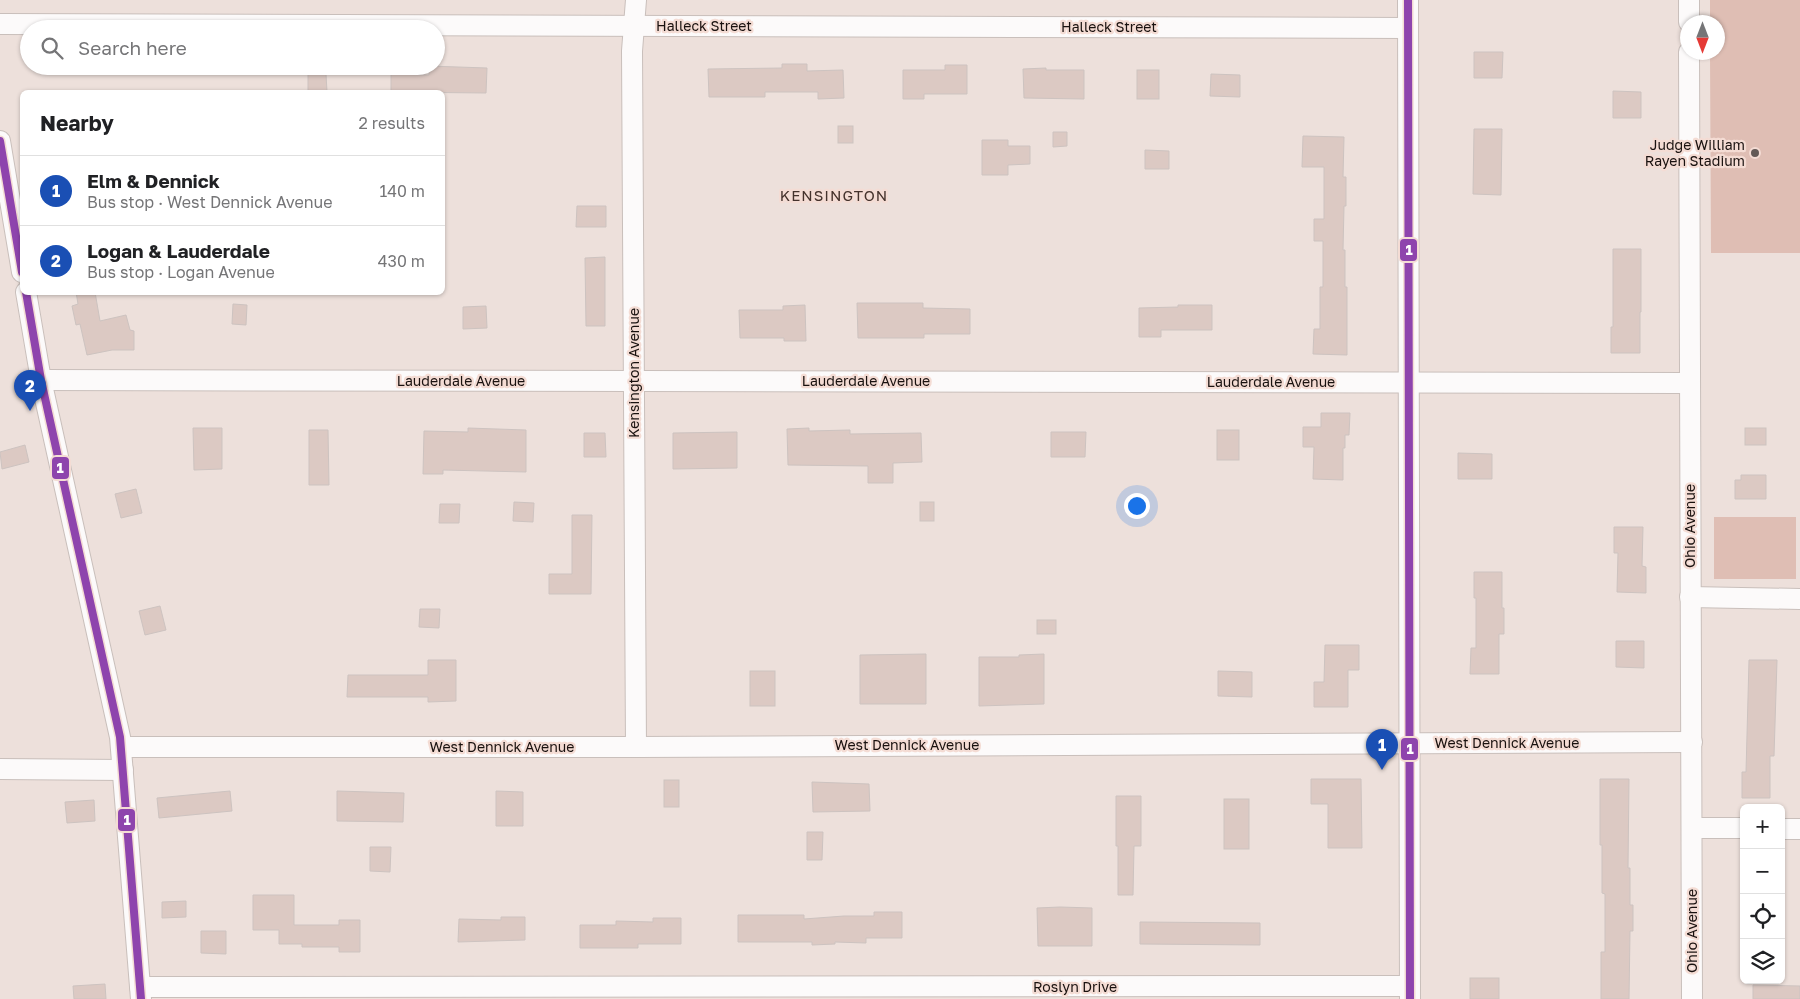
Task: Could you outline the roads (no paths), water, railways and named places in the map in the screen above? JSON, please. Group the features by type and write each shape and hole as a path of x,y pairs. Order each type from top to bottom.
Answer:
{"street":[{"name":"Kensington Avenue","path":"636,0 632,50 636,747"},
{"path":"1408,0 1410,993"},
{"path":"1689,0 1689,15"},
{"name":"Halleck Street","path":"0,24 20,24"},
{"name":"Halleck Street","path":"445,25 1408,28"},
{"name":"Ohio Avenue","path":"1689,60 1692,999"},
{"path":"0,141 20,260"},
{"path":"27,295 41,380 120,737 141,993"},
{"name":"Lauderdale Avenue","path":"41,380 1690,383"},
{"path":"1690,597 1800,599"},
{"name":"West Dennick Avenue","path":"121,747 636,747 1692,742"},
{"path":"0,769 123,770"},
{"path":"1692,828 1740,828"},
{"path":"1785,829 1800,829"},
{"name":"Roslyn Drive","path":"141,993 1410,993"}],"place":[{"name":"Judge William Rayen Stadium","path":"1755,153"},
{"name":"Logan & Lauderdale","path":"30,411"},
{"name":"Elm & Dennick","path":"1382,770"}],"district":[{"name":"KENSINGTON","path":"834,196"}]}
